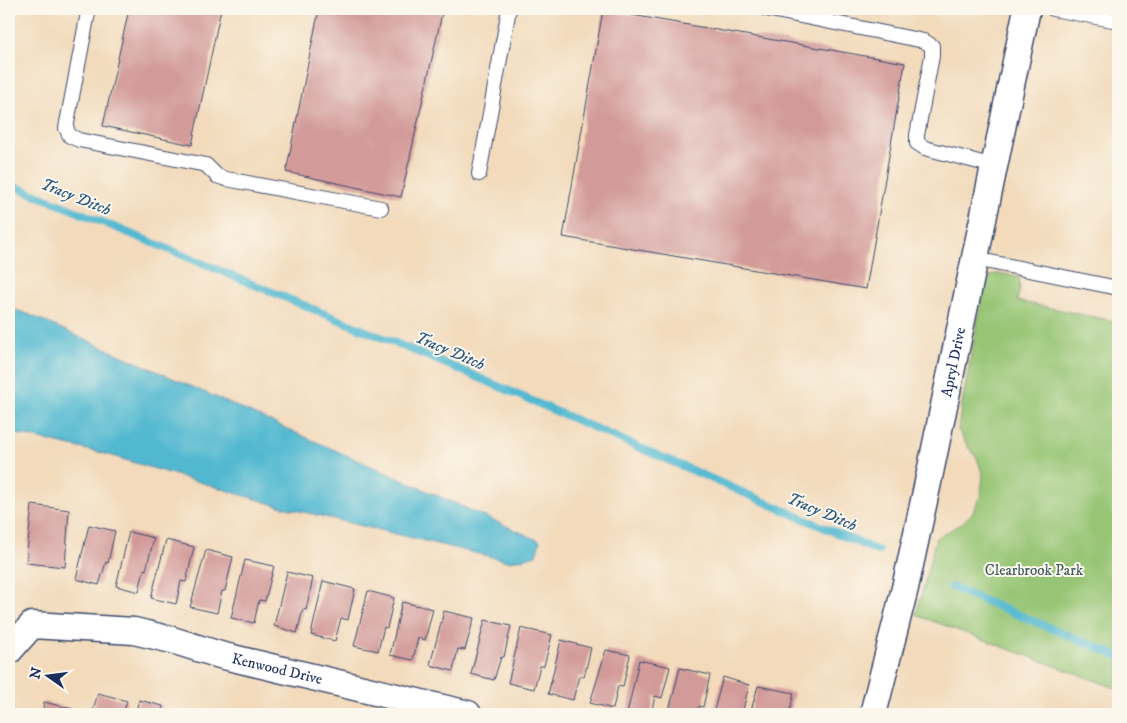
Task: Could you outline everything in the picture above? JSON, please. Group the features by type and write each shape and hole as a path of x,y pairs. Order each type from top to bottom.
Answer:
{"street":[{"name":"Apryl Drive","path":"873,714 904,588 1027,9"},
{"name":"Kenwood Drive","path":"9,651 32,625 134,631 172,640 220,655 468,714"}],"lane":[{"path":"86,9 88,13 66,128 70,136 79,140 206,165 218,176 226,178 381,208"},
{"path":"478,174 509,9"},
{"path":"766,9 924,41 932,46 932,56 917,135 918,143 925,148 994,166"},
{"path":"1053,9 1094,12 1118,21"},
{"path":"975,259 1118,288"}],"green space":[{"name":"Clearbrook Park","path":"995,274 1006,274 1019,278 1020,289 1017,301 1118,322 1118,689 916,615 936,538 961,524 973,512 981,494 983,475 977,458 958,430 983,291 988,277"}],"water":[{"path":"9,308 28,314 540,541 536,555 508,561 279,506 102,453 9,432"}],"building":[{"path":"129,9 221,9 192,145 103,126"},
{"path":"319,9 443,9 401,197 286,172"},
{"path":"603,10 905,63 866,289 563,237"},
{"path":"32,505 69,510 65,567 26,563"},
{"path":"89,525 115,531 108,563 106,562 99,585 76,579"},
{"path":"129,532 154,538 139,592 116,586"},
{"path":"166,540 194,547 186,582 181,581 176,604 151,598"},
{"path":"206,550 233,557 225,591 222,591 217,613 190,607"},
{"path":"245,560 274,566 265,601 259,600 254,623 231,618"},
{"path":"287,572 313,578 306,610 303,609 297,633 274,626"},
{"path":"323,581 355,589 348,620 341,618 335,641 311,635"},
{"path":"368,591 394,598 387,628 384,627 378,651 354,646"},
{"path":"402,602 433,609 425,640 418,638 413,660 390,655"},
{"path":"444,611 474,618 465,650 458,649 453,671 430,665"},
{"path":"485,620 511,626 504,657 501,657 494,680 471,674"},
{"path":"521,628 552,635 544,666 540,666 534,689 508,683"},
{"path":"561,640 591,648 584,677 579,676 573,700 548,694"},
{"path":"606,650 630,655 623,687 618,686 613,709 590,703"},
{"path":"639,660 670,667 662,698 655,696 651,714 627,714"},
{"path":"680,668 710,675 703,707 699,706 699,709 695,709 694,714 668,714"},
{"path":"723,677 749,685 742,714 713,714"},
{"path":"758,686 794,693 789,714 750,714"},
{"path":"98,693 127,701 123,714 92,714"},
{"path":"139,700 163,706 161,714 135,714"},
{"path":"44,702 81,711 80,714 42,714"}],"waterway":[{"name":"Tracy Ditch","path":"9,184 468,373 878,551"},
{"name":"Tracy Ditch","path":"951,587 1118,656"}]}
